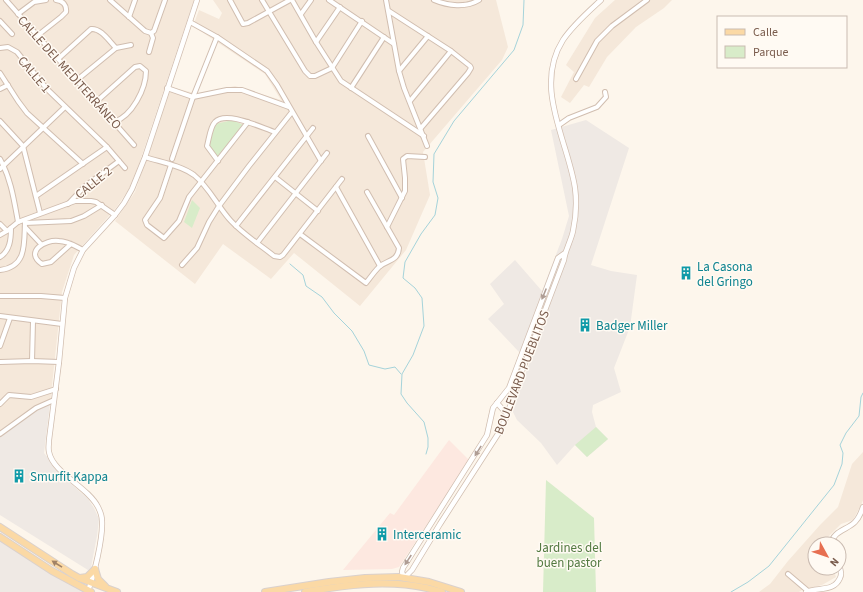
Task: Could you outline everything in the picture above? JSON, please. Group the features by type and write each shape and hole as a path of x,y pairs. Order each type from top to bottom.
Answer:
{"main road":[{"path":"0,527 79,578 117,592"},
{"path":"0,537 52,571 89,591"},
{"path":"79,578 90,575 95,569 100,582 107,589"},
{"path":"265,592 365,578 404,578 429,582 460,592"},
{"path":"393,583 404,578"},
{"path":"404,578 412,585"},
{"path":"305,592 365,584 393,583 428,587 442,592"}],"street":[{"name":"CALLE DEL MEDITERRÁNEO","path":"6,0 134,145"},
{"path":"18,14 34,2 46,0"},
{"path":"38,36 66,12 63,2 56,0"},
{"path":"110,0 145,31 153,32"},
{"path":"129,17 135,0"},
{"path":"149,52 153,32 165,0"},
{"path":"89,591 95,569 102,528 102,517 94,501 62,471 50,456 49,440 56,389 65,298 74,268 83,250 115,215 129,196 145,157 197,0"},
{"path":"230,0 243,24 248,23 291,0 301,14 332,68 342,81 424,136"},
{"path":"262,0 305,71 310,76 315,76 332,68 362,21"},
{"path":"301,14 310,0"},
{"path":"329,0 362,21 395,45"},
{"path":"386,0 399,71 404,88 427,146"},
{"path":"434,0 458,6 474,3 479,0"},
{"path":"457,0 458,6"},
{"name":"BOULEVARD PUEBLITOS","path":"565,253 558,258 509,388 491,413 487,435 403,568 402,572 404,578 411,572 492,444 507,414 564,260 573,231 576,207 572,171 551,93 552,75 555,58 562,42 568,33 600,0"},
{"path":"576,79 597,41 612,26 647,0"},
{"path":"316,42 340,7"},
{"path":"389,11 451,51 467,63 470,68 421,128"},
{"path":"0,21 12,34"},
{"path":"190,22 217,37 267,71 277,85 321,161"},
{"path":"58,59 87,31 94,28 101,32 116,48"},
{"path":"399,71 428,36"},
{"path":"172,159 193,97 217,37"},
{"path":"351,88 384,37"},
{"path":"77,80 116,48 132,45"},
{"name":"CALLE 1","path":"1,47 11,48 17,52 47,89 107,147 125,168"},
{"path":"410,101 451,51"},
{"path":"96,102 135,67 140,66 146,71 144,84 134,106 126,116 114,122"},
{"path":"0,73 22,107 83,164"},
{"path":"0,89 8,85"},
{"path":"167,88 193,97 236,89 290,107"},
{"path":"559,125 568,118 597,107 606,97 605,92"},
{"path":"2,167 65,106"},
{"path":"182,265 197,248 209,222 220,206 275,132 292,112"},
{"path":"218,161 207,146 213,123 217,120 233,118 275,132"},
{"path":"0,121 23,146 40,213"},
{"path":"171,165 160,198 145,220 147,225 164,238 179,221 189,197 248,122"},
{"path":"236,226 313,128"},
{"path":"368,136 402,198"},
{"path":"36,196 107,147"},
{"path":"257,243 328,153"},
{"path":"387,227 405,191 403,159 407,156 425,157"},
{"path":"145,157 193,174 220,206 230,221 274,256 280,257 300,234 342,179"},
{"path":"0,159 13,193 18,222"},
{"name":"CALLE 2","path":"67,204 84,186 119,161"},
{"path":"275,177 318,211"},
{"path":"336,187 380,266"},
{"path":"300,234 366,283 380,266 395,259 400,248 367,192"},
{"path":"25,223 40,213 75,201 91,201 102,205 115,215"},
{"path":"0,235 9,230 18,222 71,221 84,216 102,205"},
{"path":"25,223 41,244"},
{"path":"0,270 14,266 20,260 25,238 25,223"},
{"path":"0,224 9,230"},
{"path":"0,257 8,248 9,230"},
{"path":"71,244 51,262 45,264 39,262 36,256 37,249 41,244 54,240 71,244 83,250"},
{"path":"0,296 41,296 65,298"},
{"path":"0,316 62,324"},
{"path":"0,345 10,318"},
{"path":"32,361 33,321"},
{"path":"531,327 538,329"},
{"path":"0,362 59,362"},
{"path":"0,404 9,395 31,397 56,389"},
{"path":"0,434 36,408 54,400"},
{"path":"497,403 507,414"},
{"path":"444,503 447,507 451,507"},
{"path":"835,536 838,532 858,519 863,507"},
{"path":"434,520 439,519 440,524"},
{"path":"788,574 807,591 833,587 838,583 841,576"}],"shaded area":[{"path":"0,0 194,0 138,167 129,189 116,208 74,255 62,292 50,404 37,410 0,437"},
{"path":"213,0 496,0 508,47 502,60 423,152 430,195 406,250 360,306 294,253 271,279 223,244 195,284 115,221 135,192 171,87 198,94 235,86 281,100 265,74 193,26 199,10 219,19 222,13"},
{"path":"615,0 672,0 664,8 636,27 607,57 589,87 584,85 570,103 561,97 574,72 566,65 595,18"},
{"path":"586,120 629,148 591,265 611,271 637,275 630,327 614,368 621,392 593,405 592,412 596,427 608,439 587,457 575,445 557,465 541,443 517,420 512,410 531,359 518,351 488,319 504,304 490,284 515,260 542,291 562,239 569,216 551,130"},
{"path":"50,404 44,453 61,475 88,499 99,519 91,568 88,570 0,515 0,437 37,410"},
{"path":"449,440 469,460 399,567 392,569 343,570 390,513 394,515"},
{"path":"863,452 863,500 853,520 841,524 829,536 810,536 838,507 852,464"},
{"path":"0,538 93,592 0,592"},
{"path":"807,540 807,576 836,577 822,585 799,592 759,592 770,584"}],"green space":[{"path":"233,120 243,125 219,159 208,147 215,124"},
{"path":"192,200 200,208 192,228 184,222"},
{"path":"596,427 608,439 587,457 575,445"},
{"name":"Jardines del buen pastor","path":"546,480 594,518 596,592 543,592"}],"waterway":[{"path":"426,454 428,438 424,422 401,394 402,374 413,355 424,326 422,298 415,288 403,278 405,262 421,234 435,215 438,198 433,182 434,154 454,121 514,50 523,25 524,0"},
{"path":"290,264 303,275 306,286 322,297 334,313 352,331 364,351 369,365 385,369 395,367 401,374"},
{"path":"731,592 748,582 769,566 834,485 842,464 843,453 840,445 846,433 859,416 861,397 863,393"}],"place":[{"name":"La Casona del Gringo","path":"686,273"},
{"name":"Badger Miller","path":"585,325"},
{"name":"Smurfit Kappa","path":"19,476"},
{"name":"Interceramic","path":"382,534"}]}
